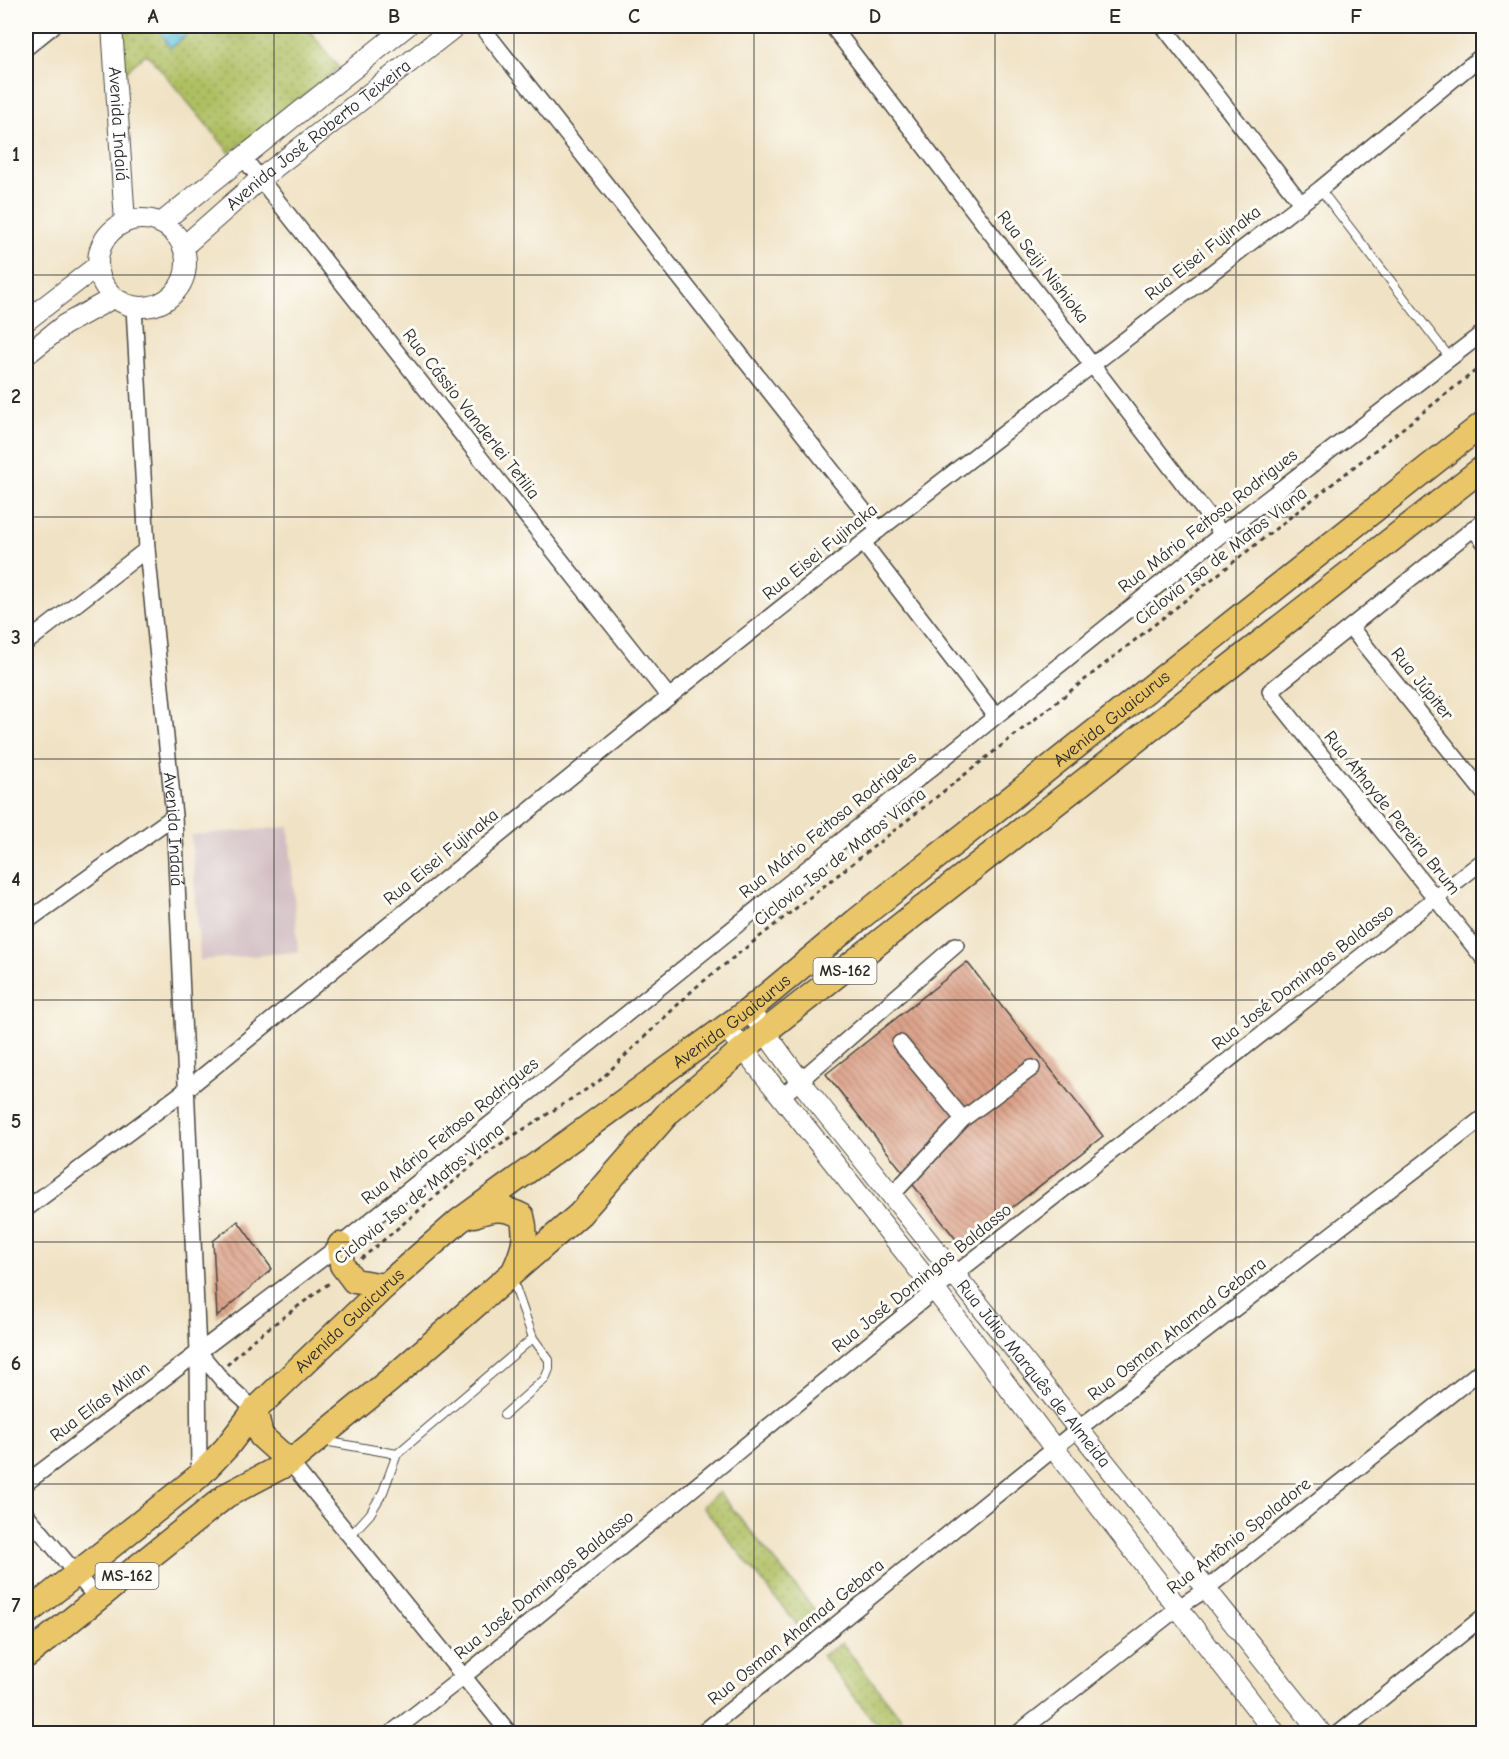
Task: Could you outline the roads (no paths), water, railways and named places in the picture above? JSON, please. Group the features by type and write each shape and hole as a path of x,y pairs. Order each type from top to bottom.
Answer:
{"main road":[{"name":"Avenida Guaicurus","path":"26,1614 78,1575 199,1476 226,1448 255,1410 385,1286 459,1221 749,1010 875,906 1484,423"},
{"name":"Avenida Guaicurus","path":"26,1656 227,1495 297,1471 317,1440 511,1276 580,1214 669,1112 743,1049 1484,467"},
{"path":"459,1221 490,1208 508,1209 522,1216 527,1234 524,1250 511,1276"},
{"path":"340,1245 342,1265 354,1281 385,1286"},
{"path":"255,1410 261,1436 297,1471"}],"street":[{"path":"26,48 53,26"},
{"name":"Avenida Indaiá","path":"112,26 125,222"},
{"name":"Avenida José Roberto Teixeira","path":"160,223 407,26"},
{"name":"Avenida José Roberto Teixeira","path":"183,247 260,179 456,26"},
{"path":"482,26 879,530"},
{"name":"Rua Seiji Nishioka","path":"832,26 1093,363 1222,534"},
{"path":"1163,26 1301,203"},
{"name":"Rua Eisei Fujinaka","path":"26,1209 187,1089 669,696 1093,363 1320,189 1484,54"},
{"name":"Rua Cássio Vanderlei Tetilia","path":"242,156 669,696"},
{"path":"149,219 160,223 170,229 183,247 185,274 171,296 160,304 134,307 113,298 102,284 97,266 100,248 110,232 125,222 149,219"},
{"path":"26,321 97,266"},
{"path":"26,355 64,325 113,298"},
{"name":"Avenida Indaiá","path":"134,307 147,549 174,816 198,1351 199,1476"},
{"name":"Rua Mário Feitosa Rodrigues","path":"198,1351 340,1245 995,715 1222,534 1484,332"},
{"path":"1352,628 1478,524 1484,542"},
{"path":"864,544 995,715"},
{"path":"26,643 147,549"},
{"name":"Rua Athayde Pereira Brum","path":"1352,628 1270,691 1484,959"},
{"name":"Rua Júpiter","path":"1352,628 1484,793"},
{"path":"26,922 174,816"},
{"name":"Rua José Domingos Baldasso","path":"390,1734 463,1677 935,1290 1484,860"},
{"path":"781,1097 956,945"},
{"name":"Rua Júlio Marquês de Almeida","path":"749,1010 801,1082 893,1194 955,1276 1322,1734"},
{"name":"Rua Júlio Marquês de Almeida","path":"726,1027 935,1290 1054,1448 1276,1734"},
{"path":"900,1043 963,1119"},
{"path":"893,1194 963,1119 1032,1068"},
{"name":"Rua Osman Ahamad Gebara","path":"701,1734 1078,1429 1484,1117"},
{"path":"198,1351 218,1375 255,1410"},
{"name":"Rua Elías Milan","path":"26,1483 198,1351"},
{"name":"Rua Antônio Spoladore","path":"1017,1734 1179,1607 1205,1590 1484,1368"},
{"path":"297,1471 510,1734"},
{"path":"26,1514 98,1600"},
{"path":"1338,1734 1484,1616"}],"lane":[{"path":"1320,189 1450,358"},
{"path":"504,1415 545,1379 549,1369 549,1360 533,1338 511,1276"},
{"path":"350,1537 370,1514 383,1492 397,1454 533,1338"},
{"path":"317,1440 397,1454"}],"water":[{"path":"157,26 190,26 184,37 170,48"}]}
